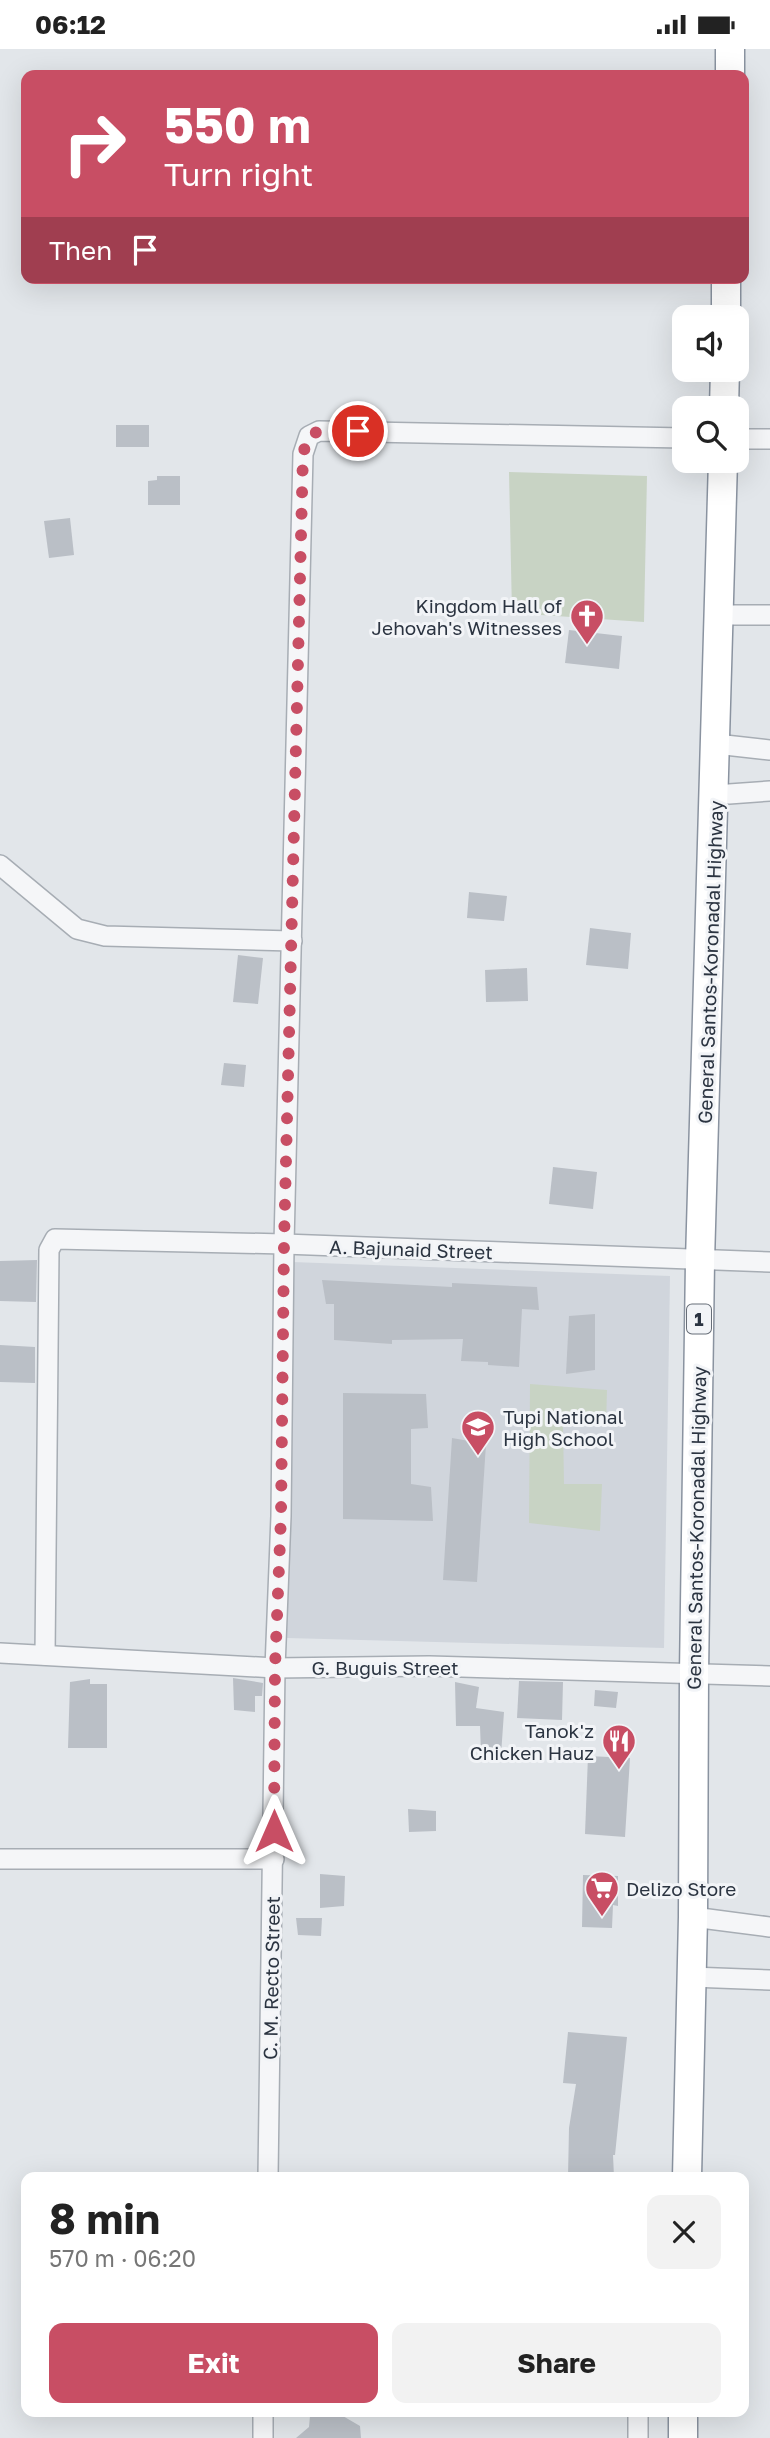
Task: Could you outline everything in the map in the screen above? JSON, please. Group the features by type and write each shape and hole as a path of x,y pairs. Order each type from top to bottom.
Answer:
{"highway":[{"path":"730,49 730,70"},
{"path":"726,284 726,305"},
{"name":"General Santos-Koronadal Highway","path":"687,2172 693,1917 700,1261 723,473"},
{"path":"683,2417 683,2438"}],"street":[{"name":"C. M. Recto Street","path":"268,2172 275,1668 281,1516 284,1244 303,453 309,436 319,431 672,438"},
{"path":"749,439 770,439"},
{"path":"719,615 770,615"},
{"path":"716,744 770,750"},
{"path":"715,795 770,791"},
{"path":"0,865 77,929 105,936 292,941"},
{"name":"A. Bajunaid Street","path":"45,1655 49,1250 52,1242 59,1238 770,1262"},
{"name":"G. Buguis Street","path":"0,1653 275,1668 429,1665 770,1676"},
{"path":"0,1859 274,1859"},
{"path":"693,1917 770,1927"},
{"path":"691,1977 770,1980"},
{"path":"262,2438 263,2417"},
{"path":"638,2417 638,2438"}],"shaded area":[{"name":"Tupi National High School","path":"292,1262 670,1276 664,1648 287,1638"}],"green space":[{"path":"509,472 647,476 644,622 512,613"},
{"path":"530,1384 607,1390 606,1425 563,1425 564,1484 602,1484 600,1531 529,1523"}],"building":[{"path":"116,425 149,425 149,447 116,447"},
{"path":"157,476 180,476 180,505 148,505 148,481 157,480"},
{"path":"70,518 74,555 49,558 44,521"},
{"path":"569,630 622,636 619,669 565,663"},
{"path":"469,892 507,896 504,921 467,918"},
{"path":"590,928 631,933 628,969 586,965"},
{"path":"238,955 263,958 258,1004 233,1002"},
{"path":"527,968 528,1001 486,1002 485,970"},
{"path":"224,1063 246,1065 244,1087 221,1085"},
{"path":"553,1167 597,1172 593,1209 549,1204"},
{"path":"37,1260 36,1302 0,1301 0,1261"},
{"path":"322,1280 452,1287 452,1283 537,1287 539,1310 522,1309 519,1367 488,1365 488,1362 461,1361 463,1339 392,1340 392,1344 334,1340 334,1304 326,1304"},
{"path":"595,1314 595,1370 566,1374 569,1316"},
{"path":"0,1345 35,1347 35,1383 0,1382"},
{"path":"343,1393 426,1394 428,1428 411,1429 411,1484 431,1487 433,1521 343,1519"},
{"path":"452,1438 486,1444 477,1582 443,1580"},
{"path":"233,1678 263,1683 262,1696 255,1696 255,1712 234,1710"},
{"path":"90,1679 90,1684 107,1684 107,1748 68,1748 70,1682"},
{"path":"519,1681 563,1682 562,1720 517,1718"},
{"path":"455,1682 479,1687 476,1708 504,1712 501,1755 481,1753 480,1726 456,1726"},
{"path":"595,1690 618,1692 616,1708 594,1706"},
{"path":"588,1756 630,1758 625,1837 585,1834"},
{"path":"408,1809 436,1811 436,1831 409,1832"},
{"path":"320,1874 345,1876 344,1906 320,1908"},
{"path":"583,1875 618,1876 618,1906 613,1905 612,1928 582,1927"},
{"path":"296,1918 322,1918 321,1936 298,1935"},
{"path":"568,2032 627,2037 613,2155 614,2172 568,2172 569,2128 576,2084 563,2083"},
{"path":"310,2417 345,2417 360,2426 361,2438 296,2438 309,2427"}],"place":[{"name":"Kingdom Hall of Jehovah's Witnesses","path":"587,646"},
{"name":"Tupi National High School","path":"478,1457"},
{"name":"Tanok'z Chicken Hauz","path":"619,1771"},
{"name":"Delizo Store","path":"602,1918"}],"route":[{"path":"274,1831 275,1668 281,1516 284,1244 303,453 309,436 319,431 358,431"}]}
